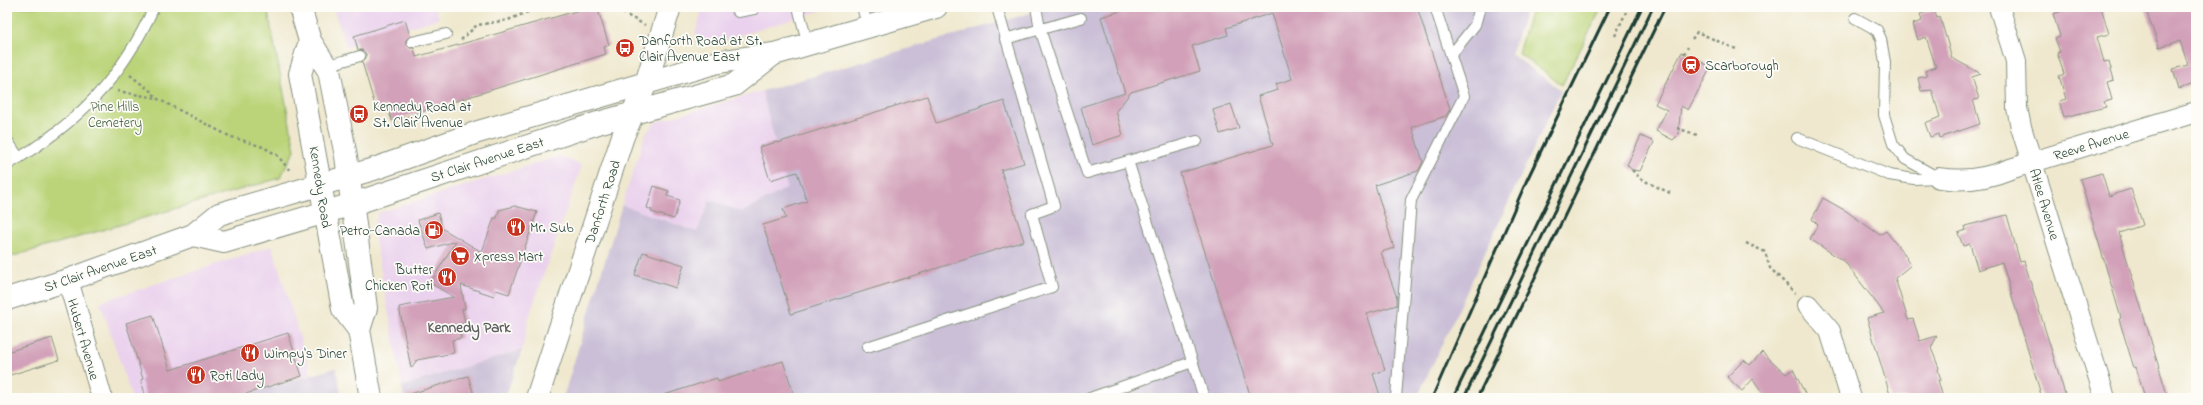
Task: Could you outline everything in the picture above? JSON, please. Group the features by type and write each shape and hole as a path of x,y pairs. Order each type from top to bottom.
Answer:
{"main road":[{"name":"Danforth Road","path":"537,398 623,136 646,83 670,7"},
{"name":"St Clair Avenue East","path":"7,299 68,280 193,235 219,214 349,176 478,132 718,62 774,54 808,45 865,17 936,7"},
{"name":"Kennedy Road","path":"303,8 310,41 329,71 349,176 366,308 359,330"},
{"name":"Kennedy Road","path":"310,41 300,74 343,309 359,330 371,398"},
{"name":"St Clair Avenue East","path":"193,235 224,242 353,204 550,138 734,85 774,54"}],"street":[{"name":"Atlee Avenue","path":"1999,7 2016,61 2017,108 2032,163 2105,398"},
{"name":"Reeve Avenue","path":"1938,178 1956,181 1974,180 2196,112"},
{"name":"Hubert Avenue","path":"68,280 102,398"},
{"path":"1808,305 1830,331 1851,398"}],"lane":[{"path":"7,165 45,141 78,116 107,85 120,68 144,30 154,7"},
{"path":"734,7 738,12 756,8"},
{"path":"798,7 808,45"},
{"path":"867,347 1052,288 1032,214 1054,206 997,7"},
{"path":"1036,7 1040,28 1087,173 1197,141"},
{"path":"1396,398 1411,200 1464,96 1435,7"},
{"path":"1451,55 1475,25 1480,7"},
{"path":"1006,39 1040,28 1081,18"},
{"path":"1855,18 1878,30 1881,39 1885,62 1884,116 1893,144 1905,159 1938,178"},
{"path":"412,42 446,34"},
{"path":"326,66 360,56"},
{"path":"1798,138 1889,175 1914,179 1938,178"},
{"path":"7,140 19,158"},
{"path":"1128,161 1204,398"},
{"path":"1090,398 1192,362"}],"path":[{"path":"461,40 477,25 508,20 540,7"},
{"path":"612,7 637,22 662,31"},
{"path":"1615,36 1626,12"},
{"path":"1692,39 1697,32 1736,49"},
{"path":"1684,54 1688,47"},
{"path":"120,68 153,93 156,98"},
{"path":"107,85 115,90 156,98 229,136 264,147 277,155 291,172"},
{"path":"1677,128 1697,135"},
{"path":"1632,170 1641,179 1670,193"},
{"path":"1746,243 1765,252 1770,268 1776,276 1808,305"}],"shaded area":[{"path":"333,7 435,7 439,18 346,47"},
{"path":"703,7 832,7 709,45 695,34"},
{"path":"1051,7 1527,7 1511,54 1561,90 1417,398 563,398 622,205 697,232 710,200 742,212 787,188 762,91"},
{"path":"762,91 787,188 742,212 710,200 697,232 622,205 646,133 656,122"},
{"path":"559,156 582,165 530,314 522,350 402,386 373,228 378,213"},
{"path":"272,246 311,374 235,398 132,398 100,302"},
{"path":"522,350 505,398 404,398 402,386"},
{"path":"336,368 342,398 245,398 244,395"}],"green space":[{"name":"Pine Hills Cemetery","path":"7,7 267,7 295,150 280,178 7,258"},
{"path":"1532,7 1602,7 1562,85 1518,53"}],"building":[{"path":"590,7 597,7 609,45 604,47 606,54 392,121 387,106 376,109 362,62 366,58 366,54 362,50 358,50 354,36 405,20 410,36 406,40 406,44 410,48 414,48 416,57"},
{"path":"1134,7 1417,7 1450,109 1446,116 1412,127 1423,162 1418,171 1375,185 1394,248 1381,252 1397,298 1397,305 1367,314 1385,370 1373,374 1381,398 1251,398 1180,173 1273,145 1258,96 1278,90 1276,84 1292,79 1272,13 1226,28 1228,35 1192,46 1200,71 1131,92 1116,111 1123,135 1092,145 1081,107 1125,93 1101,17"},
{"path":"2064,7 2101,7 2109,34 2097,37 2104,62 2109,61 2114,80 2107,82 2112,100 2104,102 2106,107 2064,117 2059,101 2066,99 2059,76 2064,74 2057,53 2060,52 2055,38 2060,36 2053,14 2065,10"},
{"path":"2145,7 2196,7 2196,83 2179,89 2173,69 2188,65 2180,41 2159,47"},
{"path":"1934,10 1937,18 1940,17 1952,58 1981,74 1972,77 1979,99 1973,100 1980,124 1939,138 1938,134 1930,137 1925,123 1940,117 1932,90 1921,91 1918,78 1927,76 1925,71 1936,67 1926,37 1918,40 1913,24 1922,21 1920,14"},
{"path":"1682,52 1711,67 1688,110 1681,106 1678,135 1673,140 1656,131 1667,110 1655,104"},
{"path":"927,96 936,123 1004,101 1024,163 1001,170 1024,241 791,314 763,225 786,218 783,209 807,201 797,172 770,180 759,147 777,143"},
{"path":"1231,104 1239,128 1220,134 1213,110"},
{"path":"1641,136 1654,142 1640,171 1632,170 1627,165"},
{"path":"2102,173 2109,196 2131,189 2143,225 2119,233 2168,398 2145,398 2119,319 2121,318 2080,179"},
{"path":"654,186 669,191 667,196 680,200 674,219 651,212 652,210 647,208"},
{"path":"1823,198 1846,211 1880,235 1886,231 1907,258 1906,259 1911,265 1895,278 1908,320 1913,319 1920,341 1937,336 1931,348 1939,368 1938,370 1941,380 1938,380 1943,398 1891,398 1867,318 1884,313 1845,262 1810,239 1818,225 1812,219"},
{"path":"515,206 537,212 509,294 496,290 494,296 461,285 465,309 462,309 465,323 458,324 461,338 452,340 454,353 417,360 411,368 399,307 454,297 430,283 456,241 428,249 418,220 438,213 443,229 482,252 494,218 497,218 499,210"},
{"path":"2007,215 2020,262 2024,261 2065,394 2050,398 2042,398 2002,262 1978,270 1970,244 1963,246 1958,233 1966,230 1965,226"},
{"path":"643,252 684,265 676,288 635,275"},
{"path":"153,315 170,370 288,333 302,376 233,398 146,398 141,380 143,379 126,323"},
{"path":"52,338 59,360 7,376 7,352"},
{"path":"1762,352 1786,374 1793,369 1807,398 1766,398 1753,379 1742,391 1727,377 1744,360 1750,365"},
{"path":"783,361 795,398 665,398 664,395 717,378 718,382"},
{"path":"468,376 475,398 408,398 407,395"}],"railway":[{"path":"1432,398 1526,182 1610,7"},
{"path":"1453,398 1642,7"},
{"path":"1464,398 1653,7"},
{"path":"1477,398 1665,7"}],"place":[{"name":"Danforth Road at St. Clair Avenue East","path":"625,48"},
{"name":"Scarborough","path":"1691,65"},
{"name":"Kennedy Road at St. Clair Avenue","path":"359,114"},
{"name":"Mr. Sub","path":"516,227"},
{"name":"Petro-Canada","path":"434,230"},
{"name":"Xpress Mart","path":"460,256"},
{"name":"Butter Chicken Roti","path":"447,277"},
{"name":"Wimpy's Diner","path":"250,353"},
{"name":"Roti Lady","path":"196,375"}],"district":[{"name":"Kennedy Park","path":"469,327"}]}
